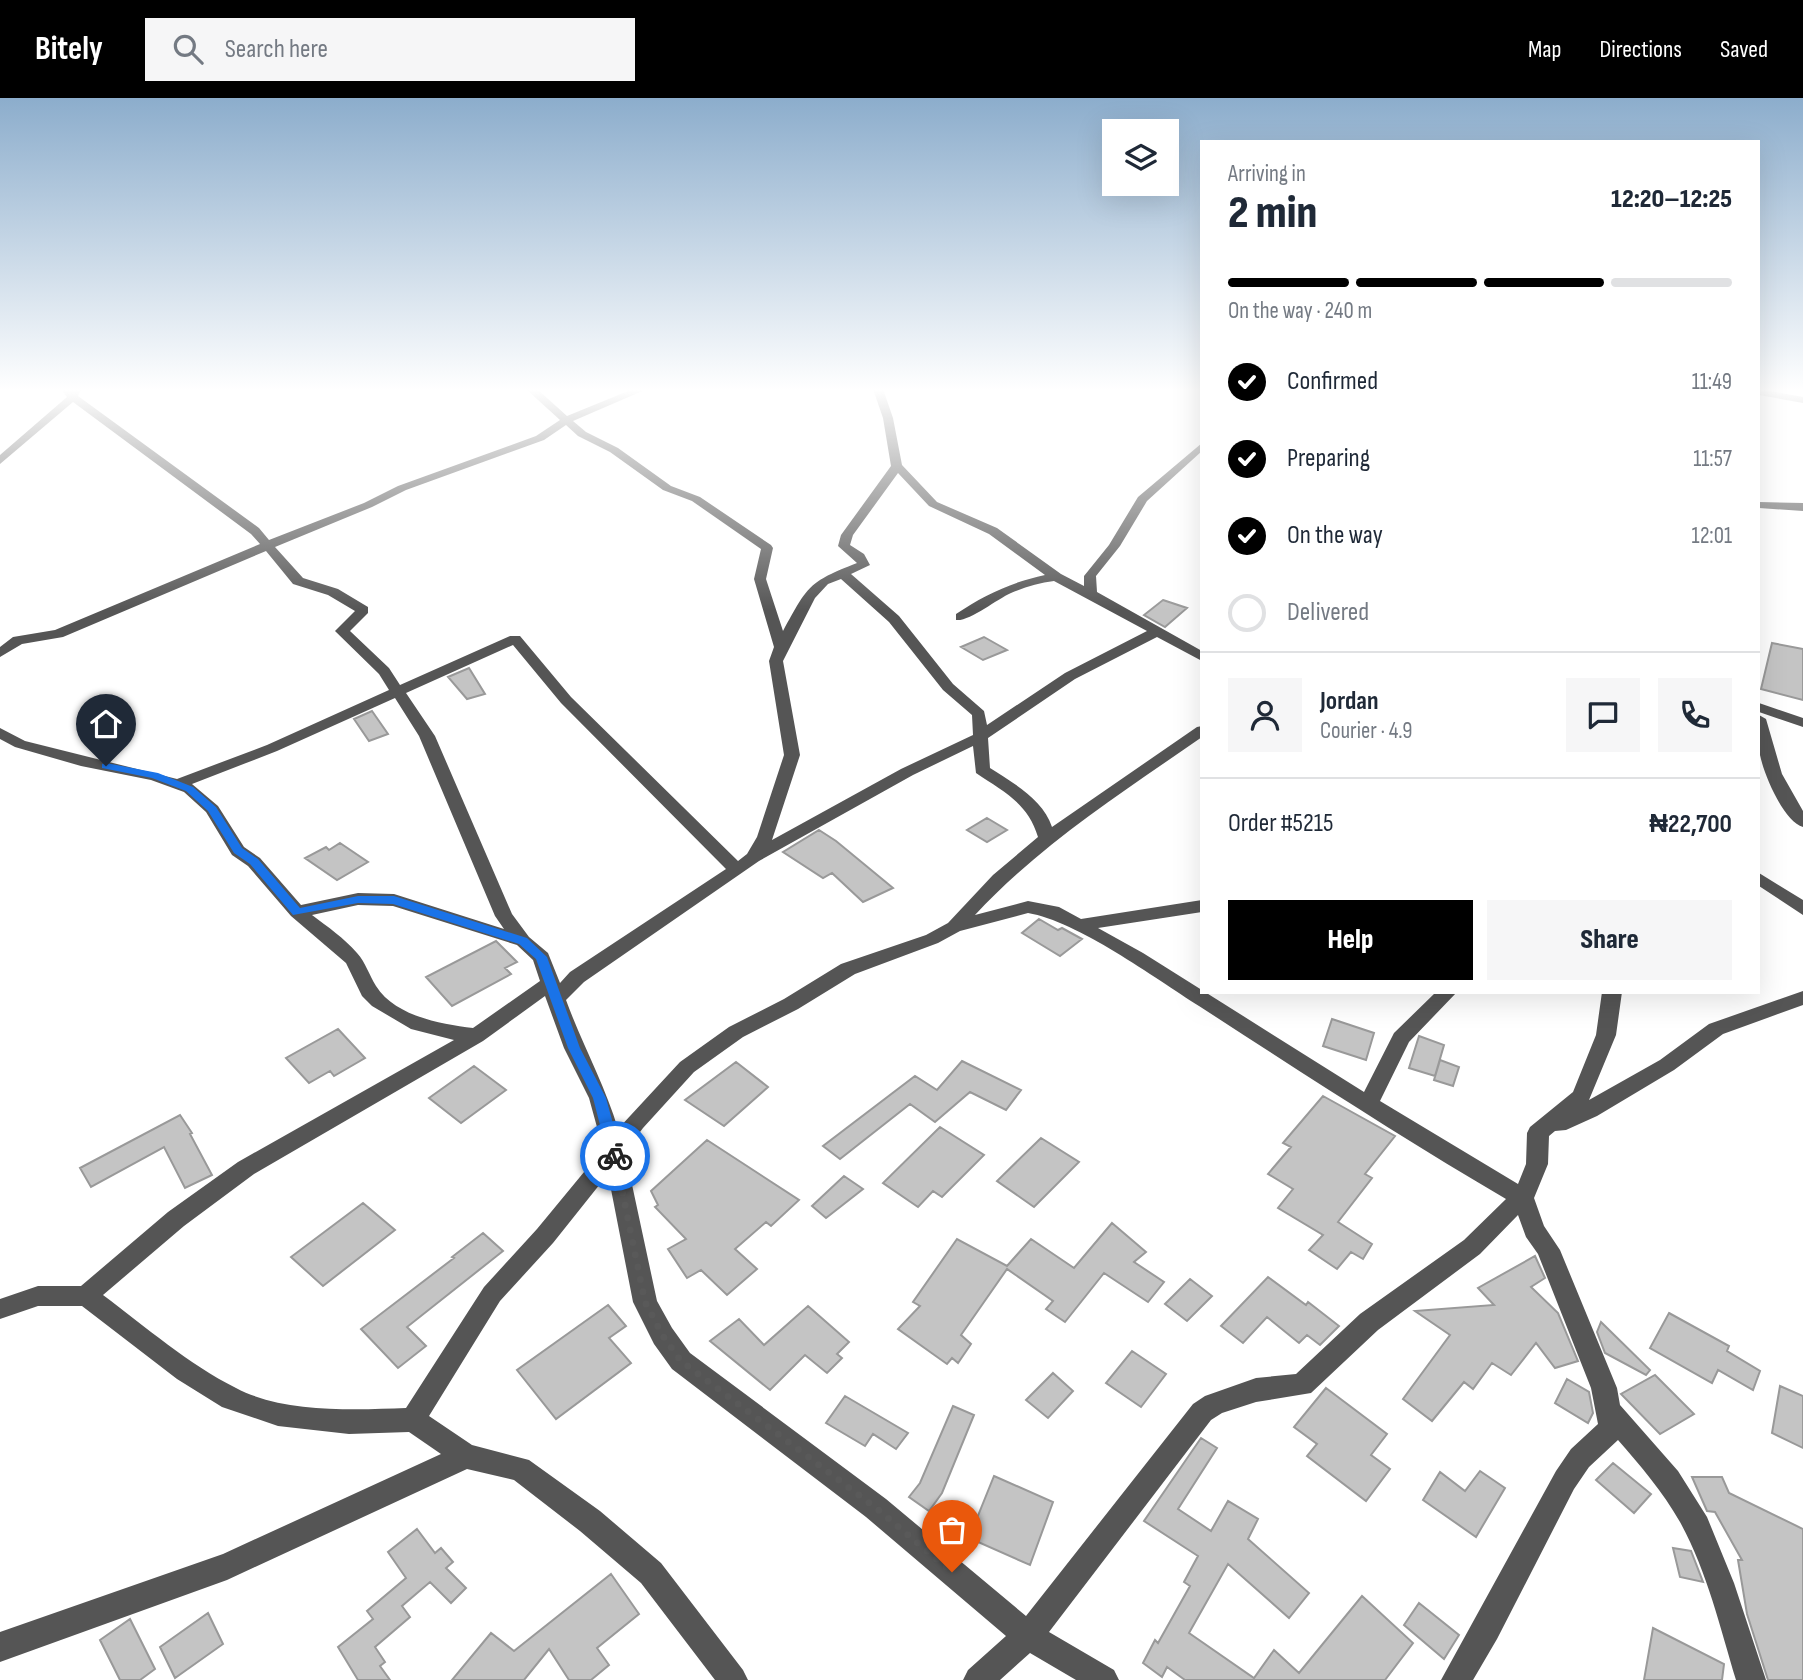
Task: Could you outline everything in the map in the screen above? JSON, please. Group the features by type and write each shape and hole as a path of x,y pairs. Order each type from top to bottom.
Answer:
{"street":[{"path":"165,463 255,531 298,582 333,592 363,610 342,631 384,671 427,736 504,916 523,941 541,957 574,1048 599,1098 614,1151 645,1302 663,1336 681,1361 876,1508 1028,1636 1104,1680"},
{"path":"0,653 18,640 58,634 228,564 268,544 368,505 402,488 471,463"},
{"path":"632,463 667,488 696,499 767,548 760,579 781,647"},
{"path":"896,463 933,504 993,531 1056,577 1200,656"},
{"path":"1091,594 1090,576 1114,546 1142,499 1183,463"},
{"path":"753,857 765,837 792,755 776,661 781,647 809,596 823,581 864,565 860,557 844,546 848,535 897,466"},
{"path":"1760,505 1803,507"},
{"path":"843,573 894,620 948,687 979,714 982,770 1015,792 1040,815 1047,838"},
{"path":"961,617 977,605 1037,579 1056,577"},
{"path":"86,1296 176,1219 246,1168 398,1083 577,977 753,857 907,772 980,737 1070,676 1156,632"},
{"path":"178,785 272,748 515,639 566,700 737,870"},
{"path":"1760,706 1803,723"},
{"path":"1760,723 1773,778 1780,794 1800,816"},
{"path":"954,927 999,879 1047,838 1200,731"},
{"path":"0,733 20,744 81,761 155,776 190,789 212,809 238,851 254,862 297,912 357,966 368,990 385,1007 411,1021 450,1034 476,1036"},
{"path":"1760,878 1803,909"},
{"path":"297,912 358,899 394,900 523,941"},
{"path":"1078,925 1200,906"},
{"path":"413,1420 492,1294 545,1236 636,1122 688,1068 736,1032 791,1004 848,969 932,939 954,927 1028,907 1053,911 1136,957 1435,1147 1523,1198 1534,1230 1548,1250 1604,1388 1612,1428 1580,1458 1565,1480 1487,1629 1456,1680"},
{"path":"1368,1104 1401,1038 1446,994"},
{"path":"978,1680 1028,1636 1202,1412 1214,1404 1256,1390 1302,1385 1369,1322 1472,1247 1504,1212 1523,1198 1536,1164 1538,1133 1581,1097 1605,1035 1612,994"},
{"path":"1538,1133 1590,1110 1667,1065 1716,1029 1803,998"},
{"path":"0,1309 38,1296 86,1296 186,1371 231,1399 278,1414 349,1422 413,1420 466,1456 520,1469 590,1521 652,1573 733,1680"},
{"path":"1609,1411 1658,1467 1697,1526 1721,1585 1751,1680"},
{"path":"0,1647 227,1566 466,1456"}],"building":[{"path":"1163,600 1187,608 1165,627 1144,615"},
{"path":"984,637 1007,650 983,660 961,647"},
{"path":"1772,643 1803,649 1803,700 1761,689"},
{"path":"469,668 485,694 467,699 448,677"},
{"path":"372,711 388,734 369,741 354,719"},
{"path":"987,818 1007,830 987,842 967,830"},
{"path":"819,830 893,888 863,902 832,873 823,878 783,852"},
{"path":"340,843 368,862 337,880 305,858 326,847 329,850"},
{"path":"1039,919 1082,939 1060,956 1022,933"},
{"path":"496,941 517,962 505,968 511,974 452,1006 426,977"},
{"path":"1332,1019 1374,1033 1366,1060 1323,1046"},
{"path":"338,1029 365,1058 334,1076 330,1071 309,1083 286,1058"},
{"path":"1419,1036 1444,1045 1435,1076 1409,1068"},
{"path":"1440,1060 1459,1067 1453,1086 1434,1080"},
{"path":"962,1061 1021,1090 1006,1110 970,1092 935,1122 910,1104 840,1159 823,1146 915,1076 937,1090"},
{"path":"736,1062 768,1087 724,1126 685,1100"},
{"path":"474,1066 506,1090 461,1123 429,1098"},
{"path":"1323,1096 1395,1136 1365,1174 1372,1178 1338,1222 1372,1244 1363,1259 1351,1252 1337,1269 1309,1250 1323,1235 1278,1208 1293,1189 1268,1174 1291,1147 1283,1143"},
{"path":"180,1115 192,1133 190,1134 212,1175 185,1188 164,1147 91,1187 80,1168"},
{"path":"940,1127 984,1155 942,1197 933,1191 918,1207 883,1183"},
{"path":"1041,1138 1079,1162 1034,1207 997,1181"},
{"path":"707,1140 799,1200 771,1226 766,1222 735,1249 757,1269 727,1295 701,1270 687,1278 668,1249 686,1239 655,1207 658,1205 651,1191"},
{"path":"844,1176 863,1189 826,1218 812,1206"},
{"path":"363,1203 395,1230 323,1286 291,1257"},
{"path":"1112,1223 1146,1252 1134,1262 1164,1282 1148,1302 1104,1273 1065,1322 1046,1309 1053,1301 1007,1269 961,1335 971,1344 958,1363 952,1358 947,1364 898,1329 920,1306 913,1302 957,1239 1007,1266 1031,1239 1074,1268"},
{"path":"483,1233 503,1251 407,1327 426,1346 398,1368 361,1329"},
{"path":"1535,1256 1545,1278 1531,1287 1558,1313 1578,1361 1555,1368 1536,1343 1511,1375 1492,1363 1473,1389 1464,1382 1432,1421 1403,1399 1450,1335 1415,1311 1494,1305 1478,1288"},
{"path":"1268,1277 1306,1305 1308,1302 1339,1326 1320,1345 1307,1335 1299,1343 1267,1317 1243,1343 1221,1326"},
{"path":"1190,1279 1212,1296 1187,1321 1165,1304"},
{"path":"608,1305 626,1326 609,1338 631,1363 556,1419 517,1370"},
{"path":"808,1306 849,1342 837,1354 842,1358 827,1373 805,1355 770,1390 710,1341 739,1319 764,1345"},
{"path":"1669,1313 1729,1346 1727,1351 1760,1371 1753,1390 1718,1370 1712,1383 1650,1348"},
{"path":"1601,1322 1650,1370 1646,1375 1605,1353 1597,1332"},
{"path":"1132,1351 1166,1374 1141,1407 1106,1383"},
{"path":"1053,1373 1073,1391 1048,1418 1026,1400"},
{"path":"1655,1375 1694,1414 1660,1434 1621,1394"},
{"path":"1567,1379 1589,1392 1593,1413 1588,1423 1555,1403"},
{"path":"1780,1386 1803,1396 1803,1448 1772,1433"},
{"path":"1326,1388 1387,1434 1371,1455 1390,1469 1366,1501 1307,1456 1317,1444 1294,1427"},
{"path":"845,1396 908,1433 896,1449 873,1434 865,1446 826,1423"},
{"path":"953,1406 974,1415 942,1493 929,1511 909,1497 920,1483"},
{"path":"1201,1438 1217,1448 1178,1509 1211,1531 1228,1501 1258,1519 1248,1539 1309,1593 1289,1618 1228,1564 1189,1633 1254,1678 1274,1650 1299,1673 1362,1596 1413,1643 1385,1680 1185,1680 1167,1667 1162,1677 1143,1663 1155,1640 1158,1643 1190,1586 1184,1582 1198,1556 1144,1521"},
{"path":"1613,1463 1651,1494 1634,1513 1596,1480"},
{"path":"1480,1471 1505,1488 1476,1537 1423,1500 1440,1472 1465,1491"},
{"path":"994,1476 1053,1502 1030,1565 969,1538"},
{"path":"1692,1477 1722,1477 1729,1493 1803,1529 1803,1680 1768,1680 1747,1614 1738,1560 1742,1560 1715,1512 1707,1511"},
{"path":"417,1529 435,1553 441,1548 453,1562 446,1568 466,1588 451,1603 430,1582 402,1606 410,1617 375,1647 385,1662 380,1666 390,1680 358,1680 338,1647 373,1619 367,1611 406,1578 388,1552"},
{"path":"1673,1548 1691,1551 1703,1582 1680,1577"},
{"path":"611,1574 639,1614 597,1648 609,1665 591,1680 569,1680 549,1649 524,1680 452,1680 491,1633 514,1651"},
{"path":"1419,1603 1459,1635 1444,1659 1404,1625"},
{"path":"208,1613 223,1644 175,1678 160,1647"},
{"path":"130,1619 155,1669 140,1680 120,1680 100,1640"},
{"path":"1653,1628 1724,1664 1722,1680 1644,1680"}],"way so far":[{"path":"615,1156 645,1302 663,1336 681,1361 876,1508 952,1572"}],"route":[{"path":"106,766 155,776 190,789 212,809 238,851 254,862 297,912 358,899 394,900 438,912 490,933 523,941 541,957 574,1048 599,1098 615,1156"}]}
